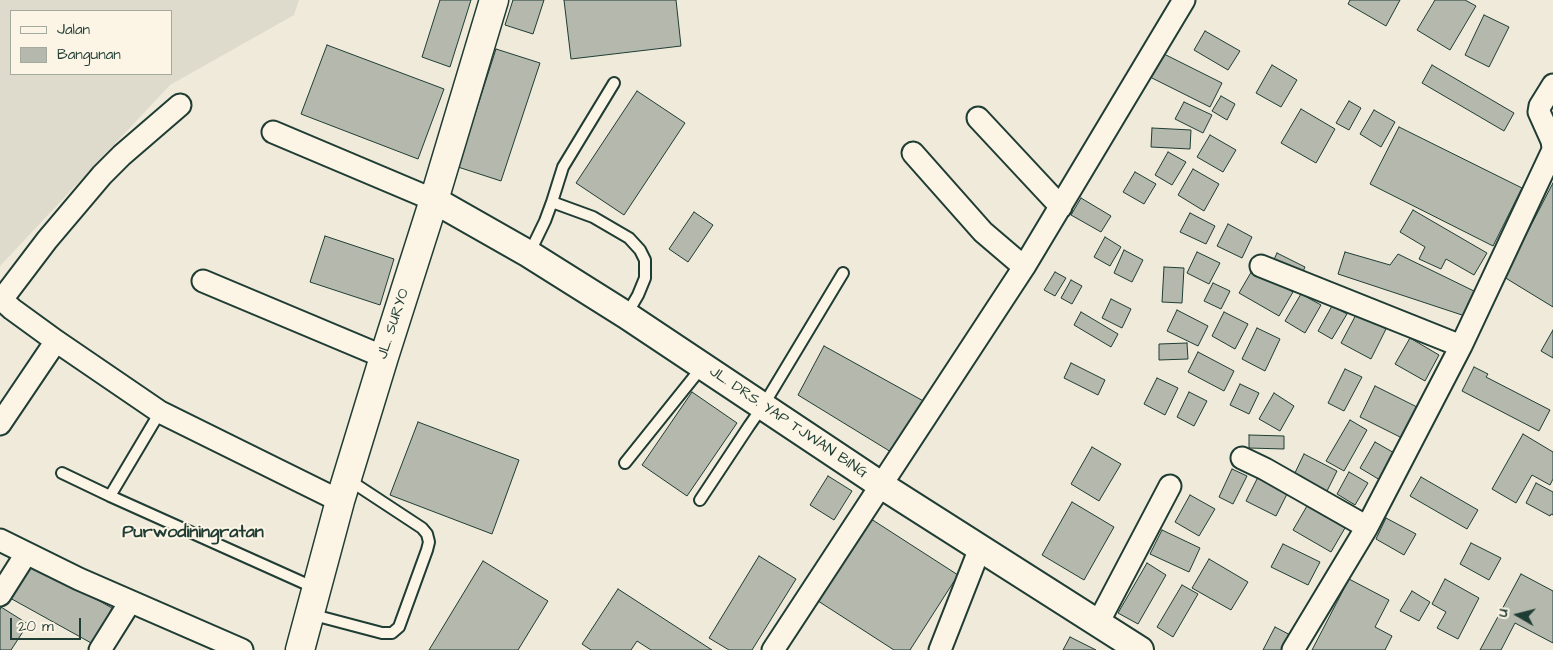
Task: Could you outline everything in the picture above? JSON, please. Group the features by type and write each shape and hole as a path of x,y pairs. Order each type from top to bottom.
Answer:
{"main road":[{"name":"JL. SURYO","path":"300,650 344,490 494,0"}],"street":[{"path":"773,650 1024,267 1184,0"},
{"path":"1293,650 1367,527 1461,346 1553,149 1552,141 1539,112 1540,106 1553,85"},
{"path":"180,105 122,154 47,240 1,300 56,341 160,412 344,490"},
{"path":"978,118 1061,206"},
{"path":"273,132 434,200"},
{"path":"913,153 983,232 1024,267"},
{"name":"JL. DRS. YAP TJWAN BING","path":"434,200 529,254 626,315 881,485 1098,623 1134,648"},
{"path":"1261,266 1461,346"},
{"path":"203,281 384,357"},
{"path":"0,424 56,341"},
{"path":"1242,458 1367,527"},
{"path":"1098,623 1170,486"},
{"path":"0,540 130,602 242,650"},
{"path":"940,650 980,548"},
{"path":"0,594 26,554"},
{"path":"100,650 130,602"}],"lane":[{"path":"529,254 545,222 566,161 614,82"},
{"path":"552,202 593,217 629,238 640,250 644,260 645,278 638,295 626,315"},
{"path":"700,500 764,406 843,273"},
{"path":"625,463 703,366"},
{"path":"110,496 160,412"},
{"path":"62,473 312,601 382,634 392,633 399,627 427,550 429,542 427,534 422,528 344,490"}],"shaded area":[{"path":"0,0 299,0 294,15 170,85 0,266"}],"building":[{"path":"440,0 471,0 450,67 422,57"},
{"path":"513,0 544,0 533,34 505,25"},
{"path":"564,0 676,0 681,46 571,59"},
{"path":"1350,0 1400,0 1386,26 1348,4"},
{"path":"1435,0 1465,0 1476,6 1450,50 1417,30"},
{"path":"1484,15 1509,27 1489,67 1465,55"},
{"path":"1205,31 1240,51 1228,70 1194,50"},
{"path":"327,45 444,89 418,159 301,114"},
{"path":"496,49 540,63 501,181 458,167"},
{"path":"1162,53 1222,83 1210,107 1150,77"},
{"path":"1272,65 1297,80 1281,107 1256,93"},
{"path":"1432,65 1514,113 1504,131 1422,83"},
{"path":"637,91 685,123 624,215 576,183"},
{"path":"1221,96 1235,104 1227,120 1212,111"},
{"path":"1349,101 1361,108 1349,130 1336,123"},
{"path":"1184,102 1212,115 1203,133 1175,119"},
{"path":"1301,109 1335,129 1316,163 1281,143"},
{"path":"1374,110 1395,122 1381,147 1360,134"},
{"path":"1399,127 1522,188 1493,246 1370,184"},
{"path":"1152,128 1191,130 1190,149 1151,147"},
{"path":"1210,135 1236,150 1223,172 1197,157"},
{"path":"1168,152 1186,162 1172,185 1155,175"},
{"path":"1193,169 1219,184 1204,211 1178,195"},
{"path":"1135,172 1156,184 1144,204 1123,192"},
{"path":"1553,183 1553,307 1504,277"},
{"path":"1081,198 1111,216 1101,232 1071,215"},
{"path":"1413,210 1487,253 1474,275 1446,259 1441,269 1419,259 1425,247 1400,232"},
{"path":"694,212 713,225 688,262 669,249"},
{"path":"1190,213 1215,226 1206,244 1180,232"},
{"path":"1228,224 1252,237 1242,258 1217,246"},
{"path":"325,236 394,259 380,305 310,282"},
{"path":"1105,237 1121,247 1110,266 1094,257"},
{"path":"1124,250 1143,260 1132,282 1114,273"},
{"path":"1197,252 1220,263 1209,284 1187,273"},
{"path":"1345,252 1390,265 1398,254 1476,292 1468,317 1338,274"},
{"path":"1277,253 1305,267 1299,280 1271,266"},
{"path":"1164,267 1184,268 1182,303 1162,302"},
{"path":"1253,269 1293,292 1279,316 1239,293"},
{"path":"1055,272 1066,278 1055,296 1044,290"},
{"path":"1071,280 1082,286 1072,304 1061,298"},
{"path":"1213,283 1230,291 1221,309 1204,301"},
{"path":"1301,294 1321,305 1305,333 1285,321"},
{"path":"1111,299 1131,309 1122,328 1102,318"},
{"path":"1332,306 1347,314 1332,339 1318,331"},
{"path":"1177,310 1208,326 1198,346 1167,331"},
{"path":"1081,312 1118,334 1111,347 1074,325"},
{"path":"1224,312 1248,324 1235,349 1212,336"},
{"path":"1357,313 1386,329 1371,359 1341,343"},
{"path":"1257,328 1280,339 1265,371 1242,359"},
{"path":"1553,330 1553,358 1541,351"},
{"path":"1410,338 1439,355 1425,381 1395,364"},
{"path":"1187,343 1188,359 1159,360 1159,344"},
{"path":"824,346 927,403 896,455 798,395"},
{"path":"1198,352 1234,371 1224,391 1188,372"},
{"path":"1071,363 1105,380 1098,395 1064,378"},
{"path":"1474,367 1488,374 1486,377 1550,410 1539,431 1462,391"},
{"path":"1345,369 1362,377 1344,411 1328,403"},
{"path":"1157,378 1178,388 1165,415 1144,404"},
{"path":"1240,384 1259,393 1249,414 1230,405"},
{"path":"1375,386 1417,407 1402,438 1360,417"},
{"path":"692,392 737,423 687,496 642,465"},
{"path":"1189,392 1207,401 1194,426 1177,417"},
{"path":"1274,393 1294,406 1280,431 1259,419"},
{"path":"1350,420 1367,430 1344,471 1326,461"},
{"path":"418,422 519,460 492,534 390,495"},
{"path":"1523,434 1553,452 1553,479 1550,485 1532,475 1516,503 1492,489"},
{"path":"1249,435 1284,436 1284,449 1249,448"},
{"path":"1375,442 1396,454 1380,480 1360,468"},
{"path":"1092,447 1121,464 1099,501 1071,484"},
{"path":"1304,454 1337,471 1326,493 1293,477"},
{"path":"1232,469 1247,476 1233,504 1219,497"},
{"path":"1349,472 1368,483 1355,505 1337,494"},
{"path":"1259,475 1289,490 1276,516 1246,501"},
{"path":"828,476 852,491 834,520 810,505"},
{"path":"1421,477 1478,510 1467,529 1410,496"},
{"path":"1536,483 1553,492 1553,515 1551,514 1550,516 1526,503"},
{"path":"1190,495 1215,509 1199,536 1175,522"},
{"path":"1072,502 1114,527 1084,580 1042,555"},
{"path":"1307,506 1345,528 1331,552 1293,530"},
{"path":"868,517 958,575 910,650 894,650 815,599"},
{"path":"1386,518 1416,534 1404,555 1376,539"},
{"path":"1162,530 1200,548 1189,572 1150,554"},
{"path":"1471,543 1501,558 1489,580 1460,564"},
{"path":"1283,544 1320,562 1308,585 1271,567"},
{"path":"759,556 796,579 752,650 729,650 709,638"},
{"path":"1209,559 1248,582 1231,610 1192,588"},
{"path":"483,561 548,601 518,650 429,650"},
{"path":"30,562 112,608 93,644 10,598"},
{"path":"1147,563 1166,575 1138,624 1118,613"},
{"path":"1521,574 1553,591 1553,643 1515,623 1501,650 1480,650"},
{"path":"1349,579 1389,600 1375,627 1392,636 1385,650 1312,650"},
{"path":"1445,579 1479,598 1458,639 1437,628 1446,612 1432,604"},
{"path":"1182,585 1198,594 1173,637 1157,627"},
{"path":"618,589 712,650 651,650 637,641 631,650 591,650 582,644"},
{"path":"1412,591 1430,602 1419,621 1400,611"},
{"path":"1,607 28,624 11,650 0,650"},
{"path":"1275,627 1296,638 1290,650 1263,650"},
{"path":"1070,637 1096,650 1063,650"}],"district":[{"name":"Purwodiningratan","path":"193,533"}]}
